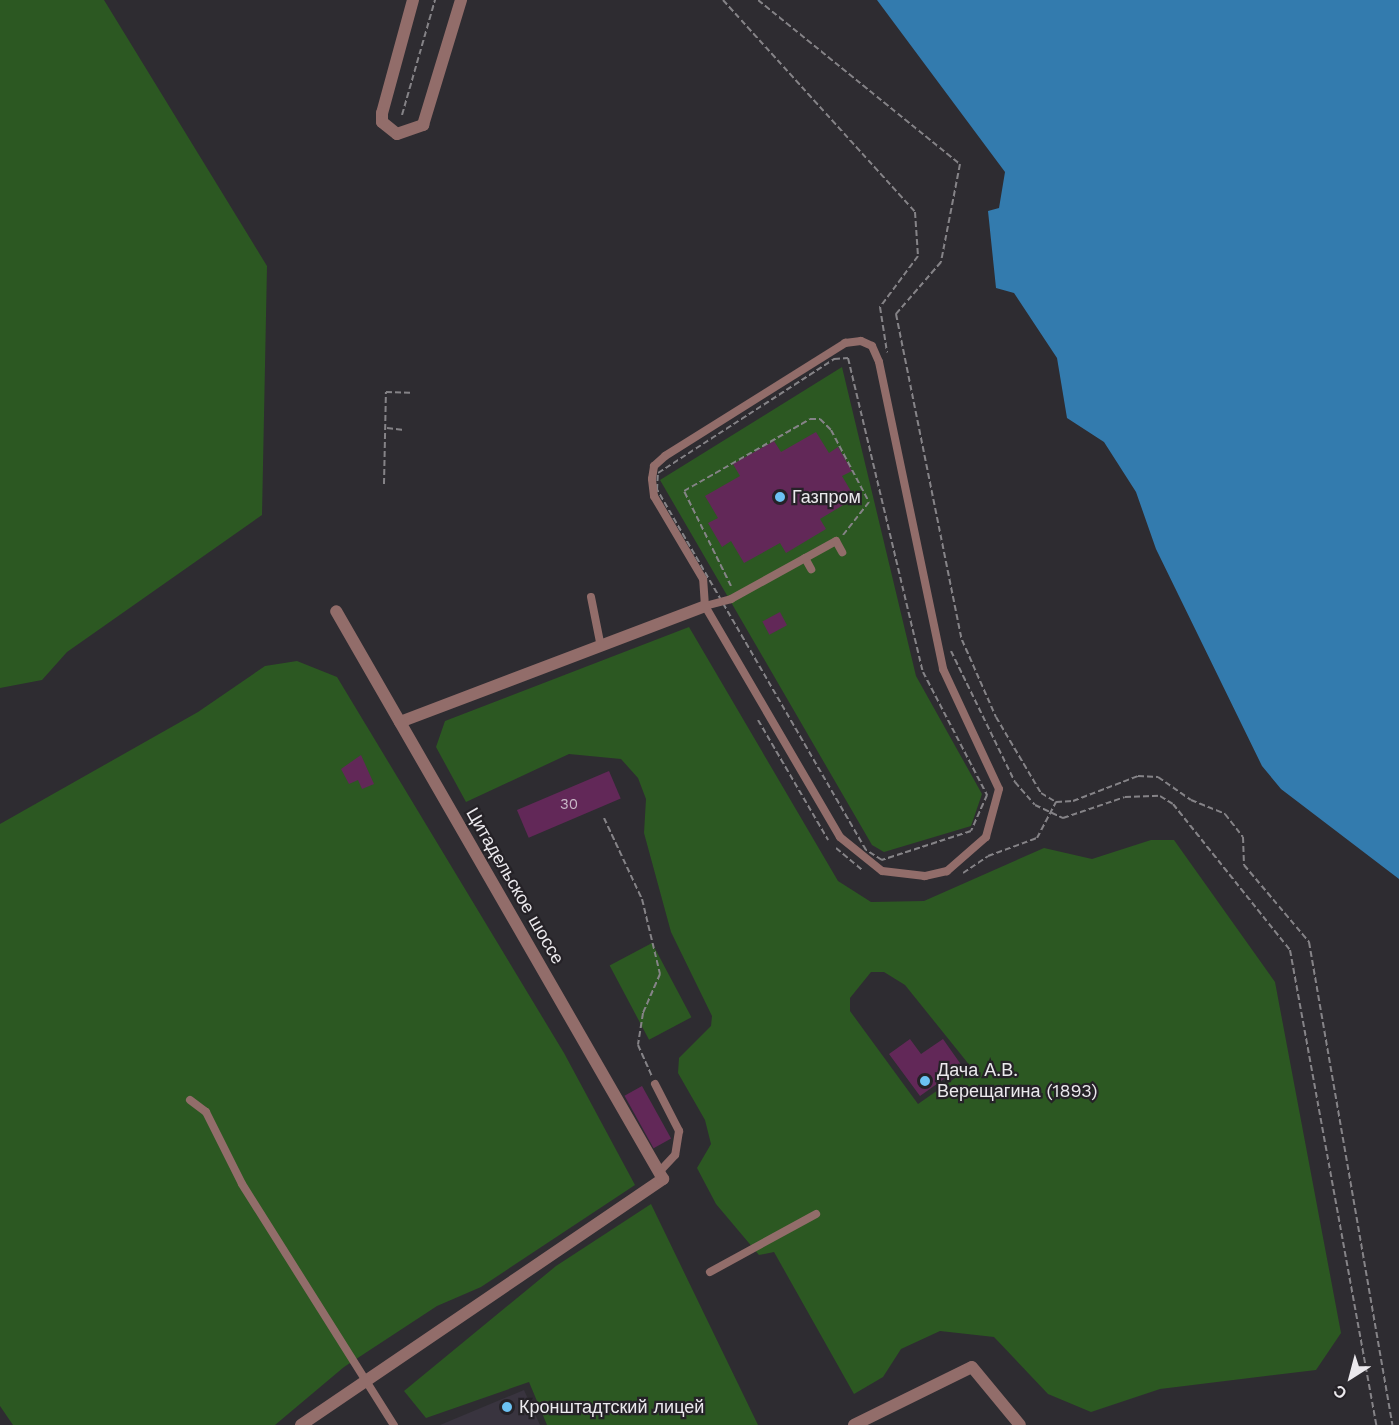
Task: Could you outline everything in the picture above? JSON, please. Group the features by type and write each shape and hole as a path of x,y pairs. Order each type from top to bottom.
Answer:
{"street":[{"path":"413,0 382,122 397,134 423,125 461,0"},
{"path":"400,722 705,606"},
{"name":"Цитадельское шоссе","path":"336,611 661,1176"},
{"path":"301,1425 661,1176"},
{"path":"854,1425 972,1367 1020,1425"}],"lane":[{"path":"845,343 872,346 943,669 991,761 999,789 986,837 968,857 947,871 903,876 882,871 840,837 705,606 703,579 654,496 654,466 845,343"},
{"path":"705,606 736,596 836,541 842,552"},
{"path":"805,558 811,568"},
{"path":"591,597 601,647"},
{"path":"655,1084 679,1131 675,1155 661,1176"},
{"path":"190,1100 206,1112 242,1184 394,1425"},
{"path":"710,1272 816,1214"}],"path":[{"path":"402,115 435,0"},
{"path":"723,0 915,212 918,256 880,307 889,360"},
{"path":"758,0 960,164 941,262 896,315 962,640 996,717 1041,793 1056,802 1073,801 1138,776 1174,784 1191,800 1238,824 1244,865 1309,942 1392,1425"},
{"path":"848,358 923,672 987,795 971,831 882,860 866,850 723,601 657,490 658,473 834,359 848,358"},
{"path":"384,484 386,392 410,393"},
{"path":"736,596 683,498 689,485 810,419 820,419 869,502 847,531"},
{"path":"387,428 405,430"},
{"path":"950,648 1015,782 1035,805 1063,818 1125,797 1160,796 1173,804 1290,950 1376,1425"},
{"path":"753,712 823,834 867,873"},
{"path":"954,876 1037,838 1053,814 1056,802"},
{"path":"604,818 642,899 660,974 643,1013 638,1045 655,1084"}],"shaded area":[{"name":"Кронштадтский лицей","path":"524,1390 540,1425 440,1425"}],"green space":[{"path":"0,0 104,0 267,266 262,515 67,652 42,680 0,688"},
{"path":"842,367 916,676 982,794 971,826 884,852 872,845 660,480"},
{"path":"689,627 838,881 871,902 924,901 1044,848 1092,859 1151,840 1174,840 1275,982 1341,1333 1316,1370 1160,1389 1091,1412 1048,1394 994,1337 940,1331 901,1349 883,1377 854,1394 774,1252 759,1255 716,1204 697,1168 711,1144 705,1120 678,1073 679,1058 711,1026 712,1016 671,932 644,833 646,799 638,778 621,759 569,754 466,802 436,747 445,721","holes":["871,972 884,972 905,985 971,1067 918,1104 850,1011 850,998"]},
{"path":"297,661 337,677 564,1053 635,1185 481,1287 437,1306 344,1367 275,1425 13,1425 0,1406 0,824 198,712 265,666"},
{"path":"652,943 691,1017 649,1040 610,966"},
{"path":"651,1204 758,1425 547,1425 529,1382 426,1418 404,1391 556,1266"}],"water":[{"path":"877,0 1399,0 1399,879 1281,789 1262,766 1156,549 1136,492 1104,442 1067,418 1057,358 1014,293 996,288 988,211 999,208 1005,172"}],"building":[{"name":"Газпром","path":"816,432 829,453 838,447 852,471 842,476 855,498 820,519 826,529 786,553 780,543 744,563 731,541 722,547 708,523 718,518 705,496 740,476 733,464 774,441 781,452"},
{"path":"780,612 787,625 769,635 762,621"},
{"path":"361,755 374,784 362,789 358,780 349,784 341,769"},
{"path":"609,771 621,799 529,838 517,810"},
{"name":"Дача А.В. Верещагина (1893)","path":"910,1039 921,1054 943,1039 962,1066 920,1096 889,1054"},
{"path":"642,1086 671,1138 654,1148 625,1096"}],"place":[{"name":"Газпром","path":"780,497"},
{"name":"Дача А.В. Верещагина (1893)","path":"925,1081"},
{"name":"Кронштадтский лицей","path":"507,1407"}]}
